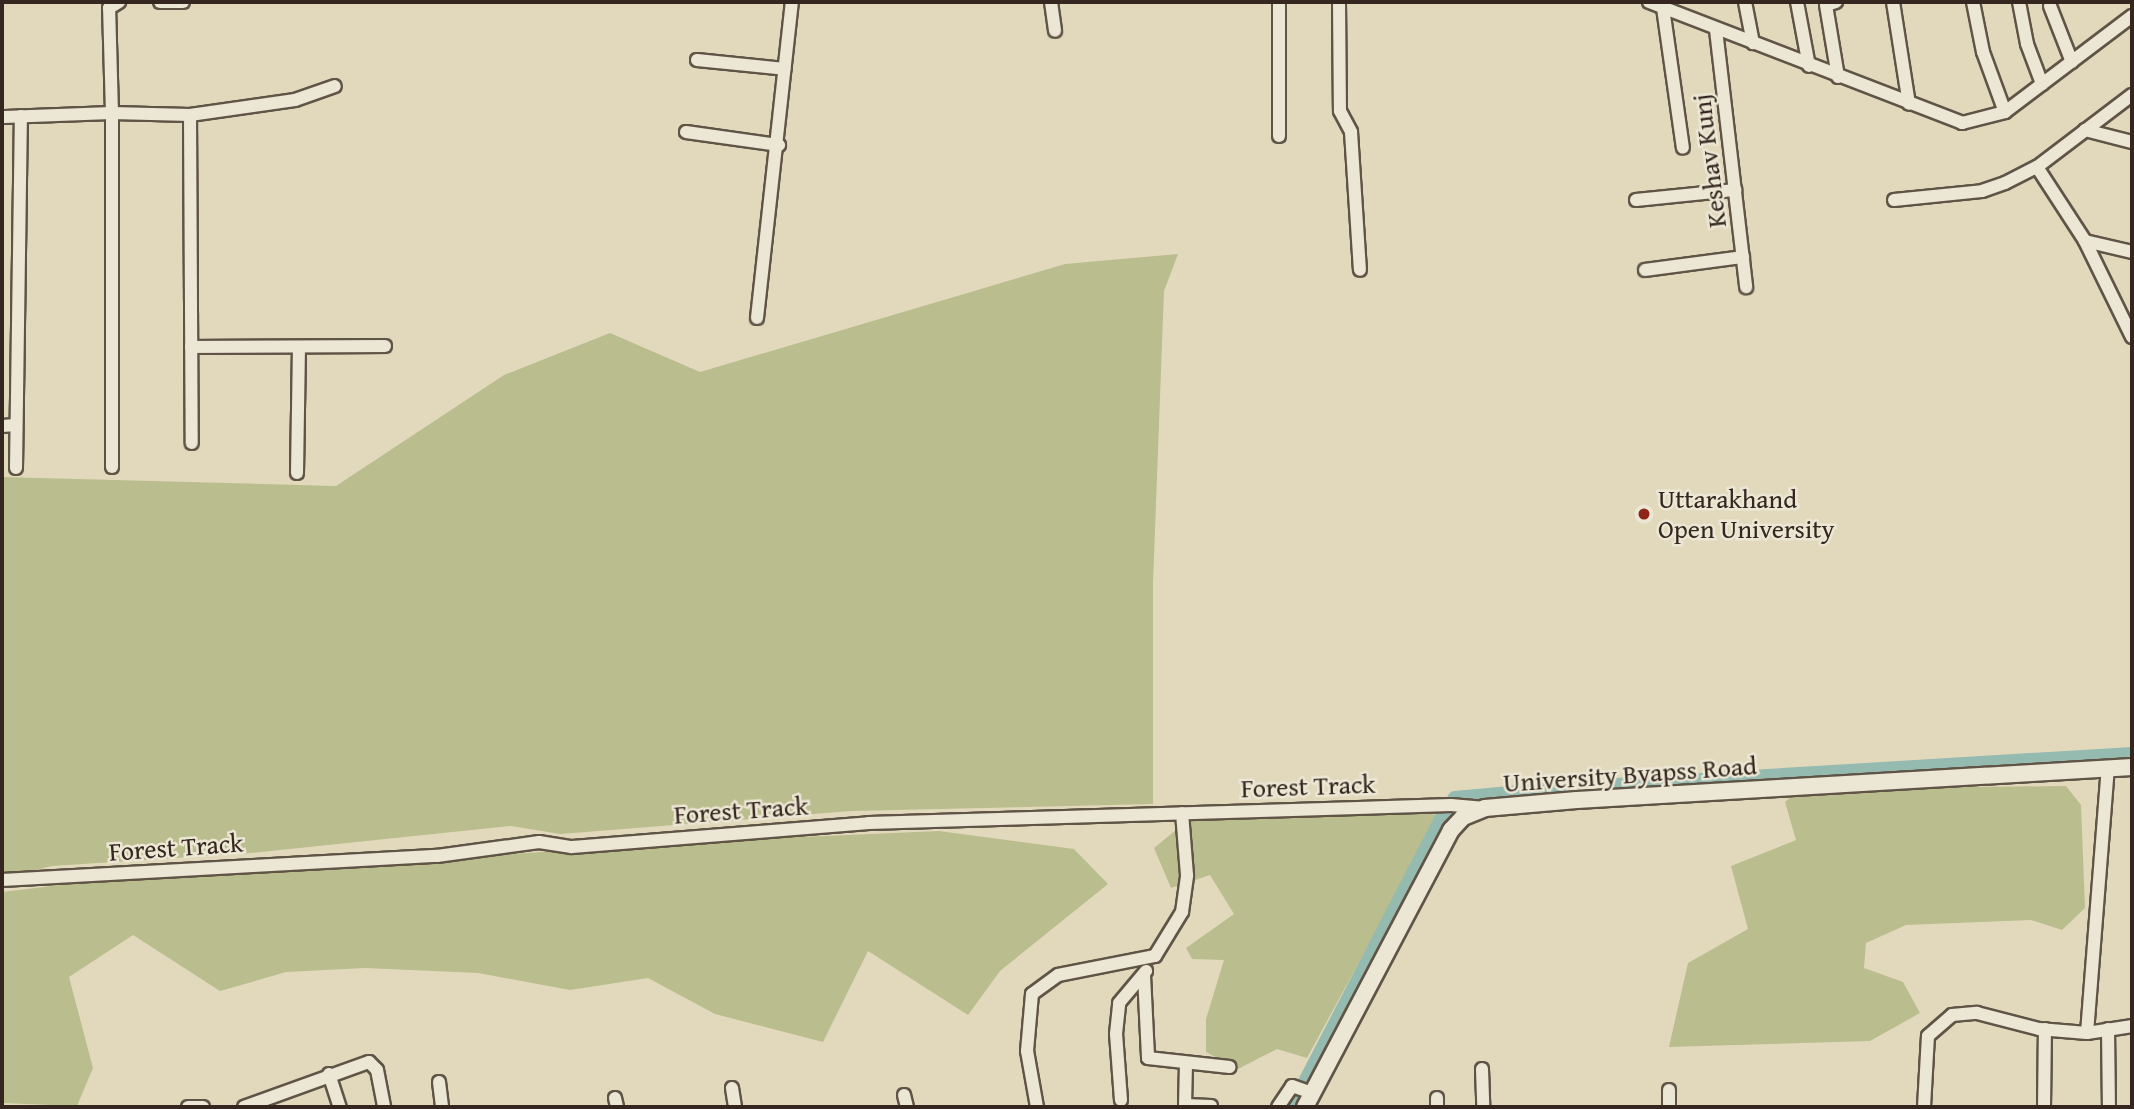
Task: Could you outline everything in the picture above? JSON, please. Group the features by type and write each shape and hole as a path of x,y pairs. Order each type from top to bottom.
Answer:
{"main road":[{"name":"University Byapss Road","path":"1305,1094 1451,830 1463,817 1485,808 2132,767"}],"street":[{"path":"112,467 112,113 109,8 119,2"},
{"path":"160,2 183,2"},
{"path":"757,318 779,145 792,2"},
{"path":"1051,2 1055,31"},
{"path":"1279,2 1279,136"},
{"path":"1339,2 1340,111 1351,132 1360,270"},
{"path":"1745,2 1753,43"},
{"path":"1797,2 1809,66"},
{"path":"1836,2 1826,5 1838,77"},
{"path":"1893,2 1909,104"},
{"path":"1973,2 1983,52 2005,112"},
{"path":"2019,2 2027,44 2042,84"},
{"path":"1654,4 1962,123 2005,112 2132,16"},
{"path":"1654,4 1683,148"},
{"path":"2050,6 2072,62"},
{"name":"Keshav Kunj","path":"1716,30 1746,287"},
{"path":"697,60 785,69"},
{"path":"2,117 112,113 190,115 295,100 335,86"},
{"path":"1894,201 1982,191 2037,167 2132,95"},
{"path":"190,115 192,443"},
{"path":"16,468 21,116"},
{"path":"2085,130 2132,142"},
{"path":"686,132 779,145"},
{"path":"2037,167 2085,241 2132,337"},
{"path":"1636,200 1735,190"},
{"path":"2085,241 2132,252"},
{"path":"1646,270 1742,257"},
{"path":"191,347 385,346"},
{"path":"297,473 299,347"},
{"path":"2,426 16,425"},
{"path":"2087,1032 2108,768"},
{"name":"Forest Track","path":"2,880 437,856 539,842 572,847 869,823 1182,813 1485,808"},
{"path":"1121,1100 1122,1069 1115,1034 1119,1003 1144,975 1182,912 1187,875 1182,813"},
{"path":"1037,1107 1027,1051 1032,994 1058,975 1155,956"},
{"path":"1144,975 1148,1058 1230,1067"},
{"path":"1924,1107 1928,1036 1939,1022 1952,1015 1977,1013 2045,1029 2087,1032 2132,1026"},
{"path":"2044,1107 2045,1029"},
{"path":"2108,1029 2109,1107"},
{"path":"244,1107 369,1062 377,1070 384,1107"},
{"path":"1186,1064 1185,1105 1211,1106"},
{"path":"1482,1069 1483,1107"},
{"path":"330,1074 340,1107"},
{"path":"439,1082 442,1107"},
{"path":"732,1088 734,1107"},
{"path":"1669,1090 1669,1107"},
{"path":"1278,1107 1305,1094"},
{"path":"188,1107 203,1107"}],"green space":[{"path":"1178,254 1164,291 1153,583 1153,804 852,811 560,834 511,826 251,853 52,866 2,878 2,477 336,486 504,375 610,333 700,372 1065,264"},
{"path":"2066,786 2081,805 2085,908 2062,930 2031,920 1906,925 1866,943 1864,968 1903,982 1920,1013 1870,1041 1669,1047 1688,963 1748,929 1731,866 1796,840 1785,802 1801,789"},
{"path":"1364,807 1439,815 1307,1058 1277,1049 1238,1069 1206,1052 1206,1019 1224,960 1192,959 1186,948 1234,914 1210,875 1171,888 1154,848 1197,813"},
{"path":"939,831 1074,849 1108,884 1000,971 968,1015 868,951 823,1042 715,1014 648,978 570,990 478,973 365,968 286,972 220,991 133,935 69,977 93,1068 77,1106 2,1103 2,892 77,883 691,842"}],"waterway":[{"path":"1616,786 2132,755"},
{"path":"1455,799 1563,789"},
{"path":"1293,1107 1445,814"}],"place":[{"name":"Uttarakhand Open University","path":"1644,514"}]}
